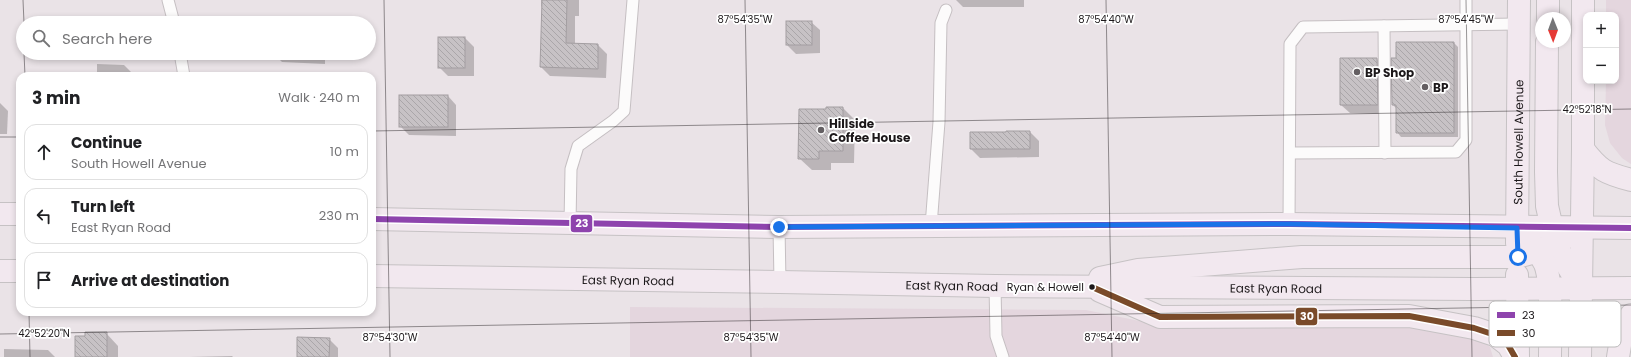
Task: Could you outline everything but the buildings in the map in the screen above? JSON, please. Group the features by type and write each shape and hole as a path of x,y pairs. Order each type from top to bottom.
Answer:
{"main road":[{"name":"South Howell Avenue","path":"1518,301 1519,0"},
{"path":"1548,0 1548,12"},
{"path":"1581,301 1583,0"},
{"path":"1547,48 1546,172 1549,241 1546,266 1549,301"},
{"path":"1583,149 1594,163 1605,172 1631,180"},
{"path":"0,214 16,214"},
{"path":"376,220 779,227 1289,224 1517,228 1549,241 1581,288"},
{"path":"1057,286 1138,270 1302,257 1518,257 1549,241 1582,227 1631,228"},
{"path":"0,271 16,271"},
{"name":"East Ryan Road","path":"376,276 1092,287 1518,289 1631,288"},
{"path":"1092,287 1160,317 1409,316 1474,328 1489,333"},
{"path":"1621,339 1623,327 1631,314"},
{"path":"1509,347 1516,357"},
{"name":"South Howell Avenue","path":"1516,347 1516,357"},
{"path":"1550,347 1550,357"},
{"path":"1580,347 1580,357"},
{"path":"1618,357 1620,347"}],"lane":[{"path":"168,0 172,16"},
{"path":"570,223 571,169 578,146 613,121 624,111 633,0"},
{"path":"1290,154 1456,152 1466,140 1466,0"},
{"path":"931,226 938,122 941,23 946,10"},
{"path":"1289,224 1290,44 1303,27 1518,24"},
{"path":"1384,26 1385,152"},
{"path":"181,60 183,72"},
{"path":"779,227 780,282"},
{"path":"995,286 996,336 1003,357"}],"shaded area":[{"path":"1606,0 1631,0 1631,164 1622,158 1610,143 1605,125 1606,84 1619,84 1619,12 1606,12"},
{"path":"630,307 1086,310 1159,325 1405,324 1477,338 1490,347 1493,357 630,357"}],"transit line":[{"name":"23","path":"376,219 779,227 1289,224 1631,228"},
{"name":"30","path":"1092,287 1160,317 1409,316 1474,328 1489,333"},
{"name":"30","path":"1509,347 1515,357"}],"place":[{"name":"BP Shop","path":"1357,72"},
{"name":"BP","path":"1425,87"},
{"name":"Hillside Coffee House","path":"821,130"},
{"name":"Ryan & Howell","path":"1092,287"}],"route":[{"path":"779,227 1289,224 1517,228 1518,257"}]}
